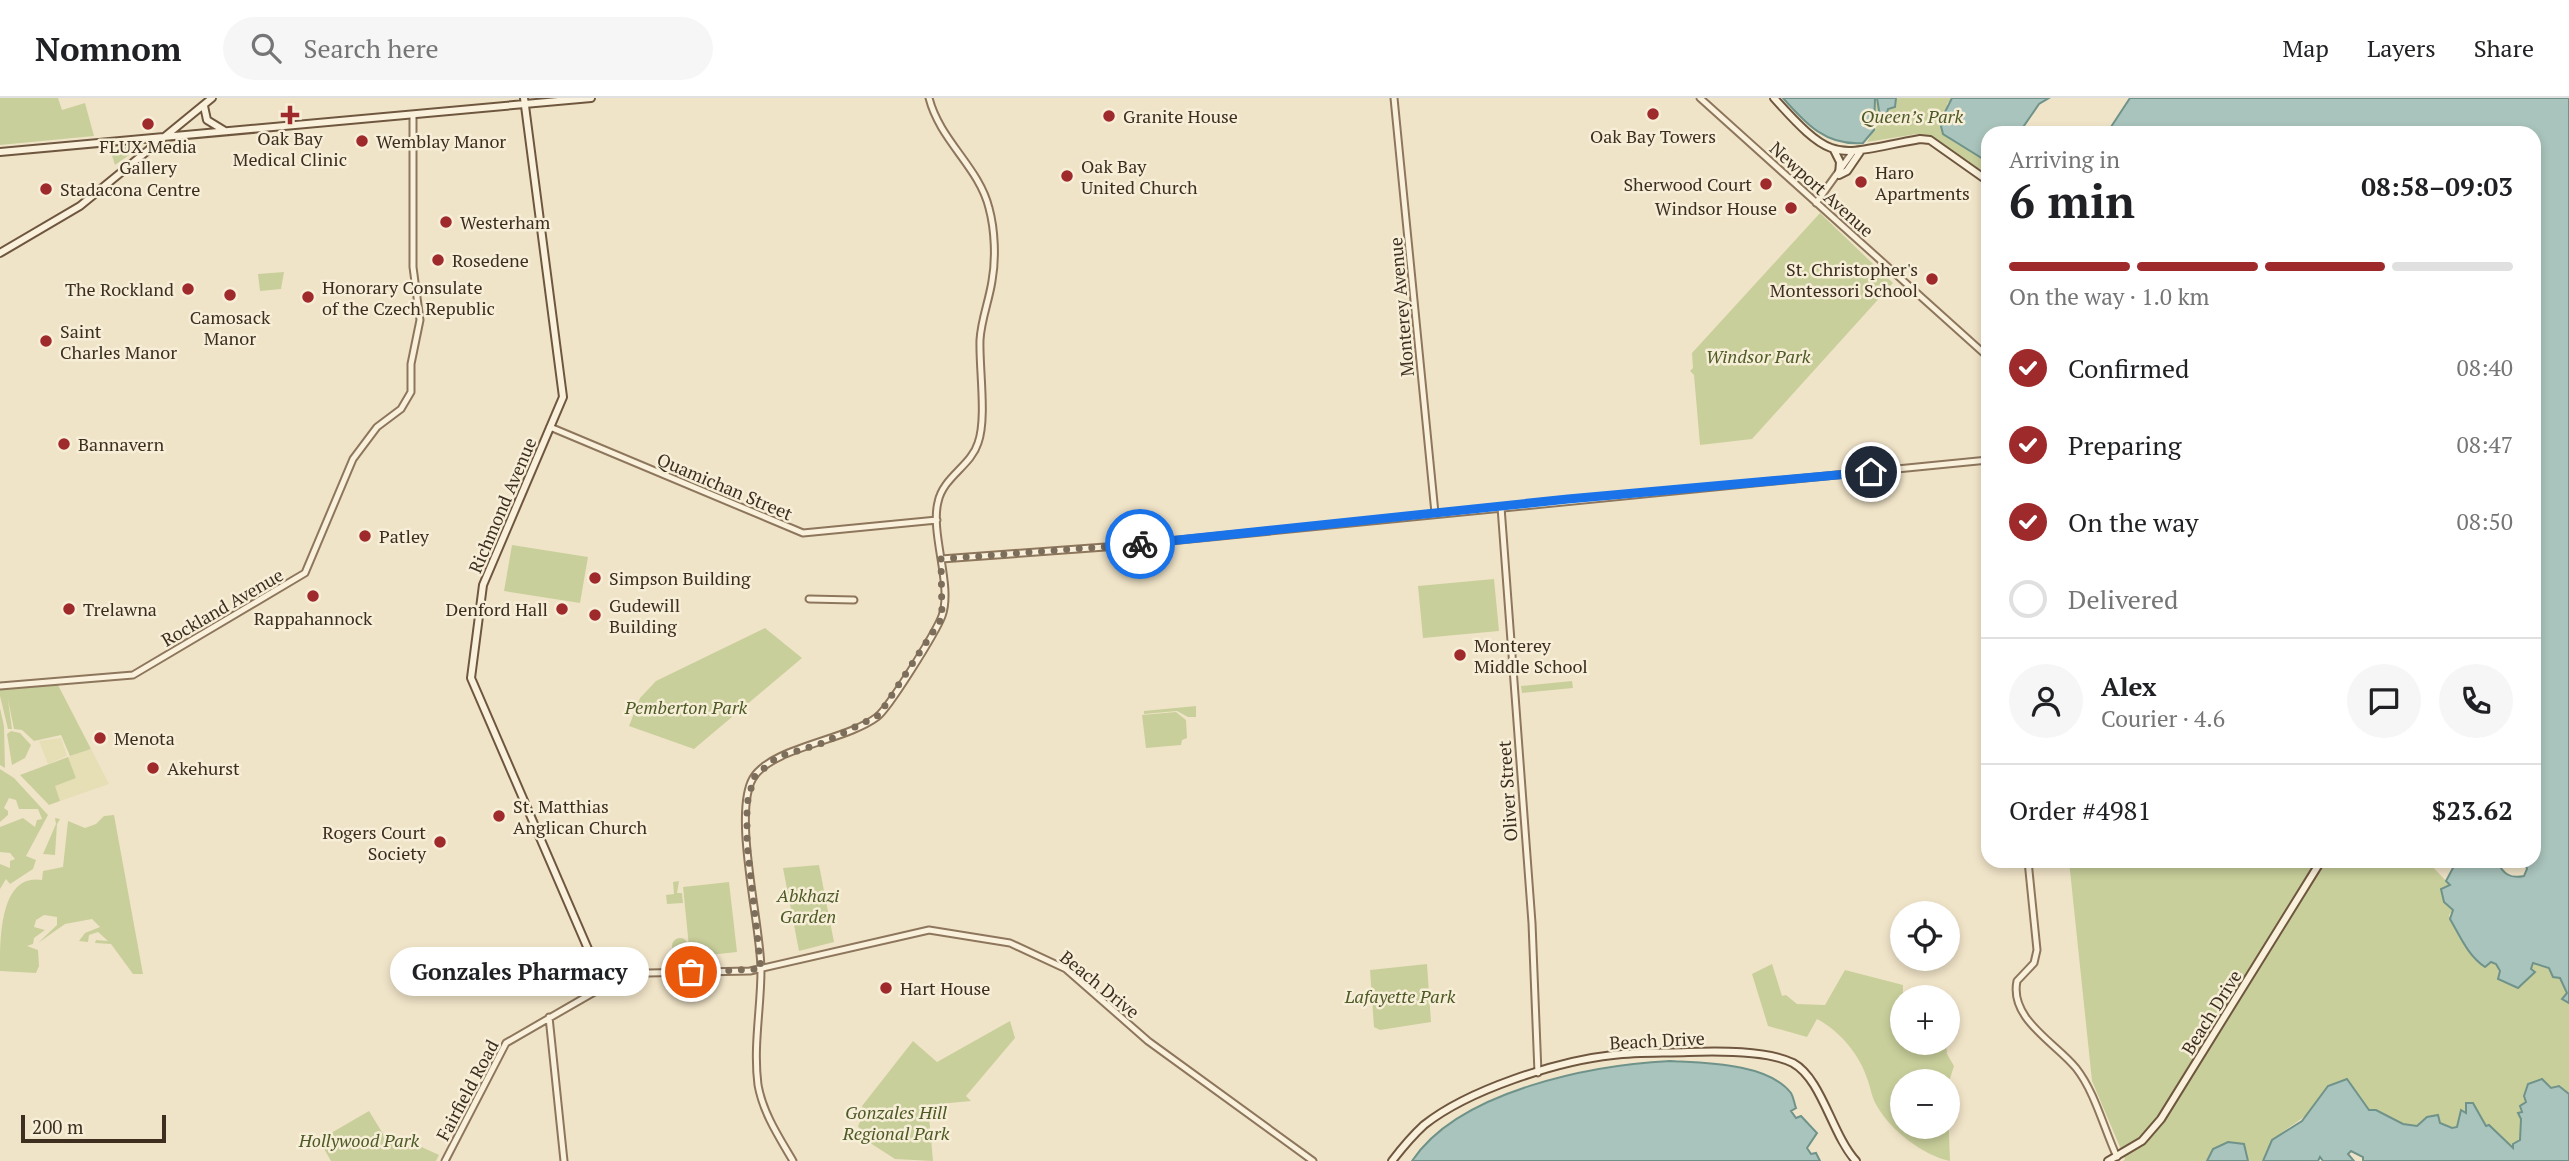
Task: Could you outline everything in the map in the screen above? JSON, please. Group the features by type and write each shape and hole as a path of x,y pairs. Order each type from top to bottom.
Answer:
{"main road":[{"path":"0,253 62,219 170,135 212,98"},
{"path":"0,152 170,135 413,116 524,101 591,98"},
{"path":"1774,98 1805,132 1834,150 1852,153 1920,139 1930,140 1981,176"},
{"name":"Richmond Avenue","path":"524,101 563,388 550,427 483,585 471,678 604,986"},
{"path":"204,106 207,120 225,131"},
{"path":"1834,150 1840,162 1839,175"},
{"path":"1839,175 1847,171 1860,152"},
{"name":"Beach Drive","path":"2108,1161 2142,1141 2161,1119 2316,868"},
{"name":"Beach Drive","path":"1392,1161 1415,1133 1443,1113 1503,1084 1615,1055 1724,1051 1786,1060 1797,1066 1812,1082 1836,1134 1856,1161"}],"street":[{"path":"793,1161 765,1111 758,1084 756,1039 761,969 747,844 747,804 754,777 777,757 823,743 879,715 942,618 937,520 940,494 970,458 980,439 981,332 992,279 993,257 990,212 985,192 944,135 929,98"},
{"name":"Monterey Avenue","path":"1394,98 1435,513"},
{"name":"Newport Avenue","path":"1700,98 1981,351"},
{"name":"Rockland Avenue","path":"0,686 133,675 305,573 354,459 377,427 401,409 411,392 411,364 420,320 413,267 413,116"},
{"path":"1816,203 1839,175 1852,153"},
{"name":"Quamichan Street","path":"550,427 803,533 937,520"},
{"path":"941,559 1119,546 1981,461"},
{"name":"Oliver Street","path":"1501,507 1532,923 1538,1073"},
{"path":"809,599 854,600"},
{"path":"2029,868 2037,950 2034,963 2017,981 2017,995 2025,1014 2038,1032 2081,1075 2117,1157"},
{"name":"Fairfield Road","path":"445,1161 500,1050 513,1038 604,986 640,974 761,969 926,930 999,940"},
{"name":"Beach Drive","path":"999,940 1066,969 1148,1041 1313,1161"},
{"path":"549,1017 564,1161"}],"shaded area":[{"path":"61,738 67,756 48,764 39,741"},
{"path":"91,749 109,784 60,801 54,786 76,778 68,757"}],"green space":[{"path":"0,98 58,98 62,110 85,103 94,136 0,145"},
{"name":"Queen’s Park","path":"1875,98 1878,100 1880,117 1896,103 1896,98 1952,98 1947,104 1949,139 1981,158 1981,172 1932,136 1917,134 1867,142 1874,130"},
{"path":"139,148 115,165 110,149"},
{"name":"Windsor Park","path":"1820,213 1893,283 1752,439 1700,445 1694,375 1690,371 1693,368 1692,353"},
{"path":"284,272 281,289 260,291 258,274"},
{"path":"512,545 588,557 580,603 504,591"},
{"path":"1494,579 1499,631 1423,638 1418,586"},
{"name":"Pemberton Park","path":"765,628 802,658 694,749 629,726 640,698 656,681"},
{"path":"1572,681 1573,688 1522,693 1521,686"},
{"path":"58,685 91,749 70,756 61,735 34,741 22,730 14,729 8,700 12,729 8,729 0,696 0,690"},
{"path":"1196,706 1196,717 1188,717 1177,711 1144,714 1144,711"},
{"path":"0,708 4,726 5,768 0,765"},
{"path":"1176,712 1186,720 1187,738 1182,740 1181,745 1146,748 1142,715"},
{"path":"11,731 20,733 31,745 25,758 12,765 7,734"},
{"path":"68,757 76,778 55,786 60,801 49,805 20,775"},
{"path":"0,769 14,778 48,815 26,856 36,860 33,869 10,884 6,879 0,889 0,864 10,868 10,861 15,859 10,853 0,852 0,827 23,818 35,827 37,820 42,819 38,809 19,809 16,800 9,798 4,808 8,815 0,822"},
{"path":"114,815 143,974 133,974 111,944 95,943 96,940 108,941 98,932 89,935 88,942 79,941 85,933 100,927 92,919 65,924 38,943 57,925 57,917 44,915 36,920 34,927 45,930 34,938 33,944 27,946 38,950 39,966 36,973 0,971 5,910 18,886 28,881 42,880 43,871 63,867 68,821 85,828 96,824 104,816"},
{"path":"55,818 60,819 57,824 55,855 43,854 56,824"},
{"name":"Abkhazi Garden","path":"819,865 834,942 799,951 783,868"},
{"path":"2070,868 2434,868 2450,885 2444,889 2447,903 2453,910 2449,915 2468,946 2496,964 2500,975 2518,988 2535,972 2531,969 2535,963 2549,968 2554,978 2560,978 2567,993 2563,999 2569,1003 2569,1094 2551,1088 2520,1106 2520,1140 2513,1149 2489,1125 2487,1127 2472,1103 2466,1104 2466,1113 2459,1115 2458,1127 2444,1125 2435,1115 2424,1119 2418,1126 2403,1124 2377,1110 2371,1112 2346,1079 2324,1090 2311,1111 2274,1140 2263,1161 2248,1161 2244,1144 2232,1143 2221,1145 2207,1161 2123,1161 2125,1159 2092,1081"},
{"path":"679,881 677,893 682,893 683,903 667,904 666,895 674,894 673,882"},
{"path":"729,882 737,952 690,957 683,887"},
{"path":"677,938 683,938 688,946 686,952 677,954 672,949 672,943"},
{"name":"Lafayette Park","path":"1427,964 1431,1022 1380,1030 1374,1027 1370,970"},
{"path":"1772,964 1782,996 1786,995 1797,1004 1825,1005 1845,970 1903,985 1890,985 1890,1055 1948,1055 1953,1069 1890,1069 1890,1124 1875,1103 1855,1053 1842,1037 1817,1019 1807,1037 1768,1026 1752,974"},
{"name":"Gonzales Hill Regional Park","path":"1010,1021 1015,1038 966,1096 971,1101 928,1105 933,1161 895,1159 864,1139 858,1126 864,1113 862,1106 913,1041 937,1062"},
{"name":"Hollywood Park","path":"369,1111 388,1142 398,1136 439,1155 436,1161 331,1161 319,1140"},
{"path":"1906,1139 1949,1139 1950,1161 1929,1154"}],"water":[{"path":"1783,98 1875,98 1874,130 1863,143 1838,141 1827,137 1809,124"},
{"path":"1877,98 1896,98 1895,107 1888,109 1887,113 1880,117"},
{"path":"1952,98 2049,98 2039,104 2024,126 1981,126 1981,158 1943,134 1940,122"},
{"path":"2130,98 2569,98 2569,1003 2562,999 2567,993 2560,978 2553,977 2549,968 2533,963 2531,969 2535,972 2518,988 2498,979 2500,971 2496,964 2491,962 2485,967 2465,945 2450,919 2453,910 2444,902 2441,889 2450,885 2446,881 2453,868 2501,868 2508,874 2519,877 2524,876 2527,868 2541,868 2541,126 2112,126"},
{"path":"1670,1061 1735,1066 1752,1070 1781,1083 1792,1095 1796,1108 1791,1111 1796,1118 1801,1116 1817,1133 1807,1148 1811,1154 1816,1153 1820,1161 1412,1161 1433,1136 1461,1116 1494,1099 1530,1086 1604,1068"},
{"path":"2347,1079 2369,1110 2376,1110 2403,1124 2417,1126 2427,1117 2438,1115 2440,1123 2452,1128 2457,1127 2461,1110 2466,1113 2466,1103 2473,1103 2486,1126 2489,1125 2513,1148 2513,1144 2520,1140 2521,1119 2518,1113 2522,1112 2520,1106 2526,1102 2524,1096 2528,1084 2542,1079 2551,1088 2559,1086 2569,1094 2569,1161 2363,1161 2363,1157 2351,1151 2348,1154 2354,1161 2323,1161 2320,1157 2318,1161 2263,1161 2272,1140 2302,1121 2328,1086"},
{"path":"2228,1142 2244,1144 2248,1161 2207,1161 2213,1149"}],"way so far":[{"path":"691,972 742,972 761,969 746,833 749,788 754,777 777,757 823,743 879,715 942,618 944,603 941,559 1140,544"}],"place":[{"name":"Oak Bay Towers","path":"1653,114"},
{"name":"Oak Bay Medical Clinic","path":"290,115"},
{"name":"Granite House","path":"1109,116"},
{"name":"FLUX Media Gallery","path":"148,124"},
{"name":"Wemblay Manor","path":"362,141"},
{"name":"Oak Bay United Church","path":"1067,176"},
{"name":"Haro Apartments","path":"1861,182"},
{"name":"Sherwood Court","path":"1766,184"},
{"name":"Stadacona Centre","path":"46,189"},
{"name":"Windsor House","path":"1791,208"},
{"name":"Westerham","path":"446,222"},
{"name":"Rosedene","path":"438,260"},
{"name":"St. Christopher's Montessori School","path":"1932,279"},
{"name":"The Rockland","path":"188,289"},
{"name":"Camosack Manor","path":"230,295"},
{"name":"Honorary Consulate of the Czech Republic","path":"308,297"},
{"name":"Saint Charles Manor","path":"46,341"},
{"name":"Bannavern","path":"64,444"},
{"name":"Patley","path":"365,536"},
{"name":"Simpson Building","path":"595,578"},
{"name":"Rappahannock","path":"313,596"},
{"name":"Trelawna","path":"69,609"},
{"name":"Denford Hall","path":"562,609"},
{"name":"Gudewill Building","path":"595,615"},
{"name":"Monterey Middle School","path":"1460,655"},
{"name":"Menota","path":"100,738"},
{"name":"Akehurst","path":"153,768"},
{"name":"St. Matthias Anglican Church","path":"499,816"},
{"name":"Rogers Court Society","path":"440,842"},
{"name":"Gonzales Pharmacy","path":"691,972"},
{"name":"Hart House","path":"886,988"}],"route":[{"path":"1140,544 1568,499 1871,472"}]}
